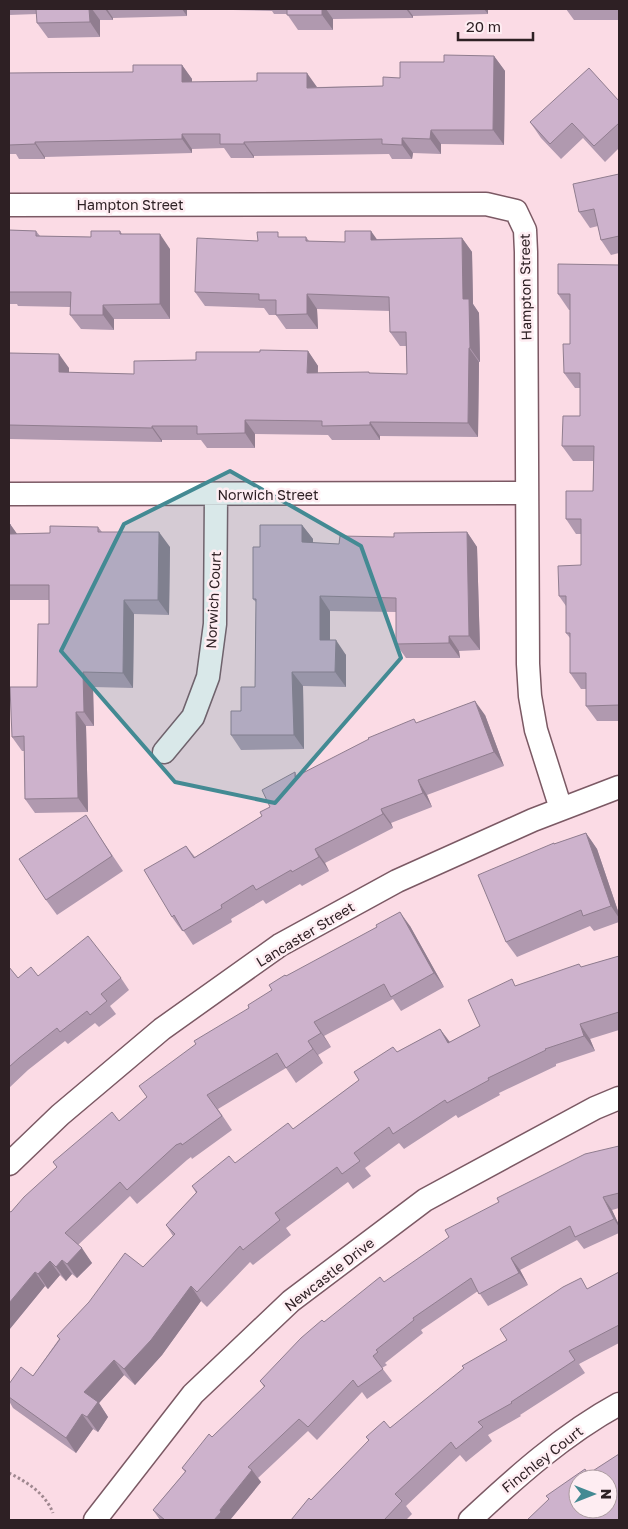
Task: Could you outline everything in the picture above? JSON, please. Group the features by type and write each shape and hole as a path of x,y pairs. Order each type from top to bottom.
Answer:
{"street":[{"name":"Hampton Street","path":"9,205 486,204 516,211 525,230 526,252 528,655 530,696 536,730 561,809"},
{"name":"Norwich Street","path":"9,494 527,493"},
{"name":"Norwich Court","path":"164,752 193,716 208,676 215,624 216,494"},
{"name":"Lancaster Street","path":"9,1164 60,1114 162,1029 280,945 397,881 533,820 619,787"},
{"name":"Newcastle Drive","path":"95,1520 194,1394 292,1301 425,1200 595,1108 619,1098"},
{"name":"Finchley Court","path":"470,1520 501,1491 560,1442 619,1404"}],"path":[{"path":"9,1473 40,1493 53,1512"}],"highlighted area":[{"path":"230,471 361,546 401,658 275,803 175,782 61,651 124,524"}],"building":[{"path":"36,9 89,9 90,22 37,23"},
{"path":"287,9 322,9 322,15 287,15"},
{"path":"444,55 494,56 493,130 431,130 430,139 402,138 402,145 382,144 382,139 220,144 220,134 182,134 182,139 35,142 35,144 9,145 9,73 133,72 133,65 182,65 182,82 257,81 257,73 307,73 307,88 383,86 383,77 400,78 400,62 444,62"},
{"path":"589,68 619,101 619,123 594,146 572,123 550,144 530,122"},
{"path":"619,174 619,236 601,240 594,209 579,212 573,184"},
{"path":"9,230 36,231 36,236 91,237 91,231 120,231 120,234 160,234 160,304 103,305 103,315 70,315 71,292 9,292"},
{"path":"345,231 371,231 371,240 462,238 463,299 469,299 468,423 370,422 370,425 322,426 322,421 245,420 245,433 197,434 197,426 152,426 152,428 9,425 9,353 59,354 59,372 134,374 134,361 196,360 196,352 308,351 307,373 369,372 407,374 406,332 390,332 389,297 307,294 307,314 276,315 276,300 259,300 259,294 195,292 197,238 258,241 257,232 278,232 278,237 306,237 306,241 345,242"},
{"path":"558,264 619,265 619,705 586,706 586,673 570,673 570,633 566,633 566,596 559,596 558,566 581,565 581,519 566,519 566,491 593,491 594,446 562,446 563,416 580,416 580,373 564,373 563,344 570,344 570,294 558,294"},
{"path":"9,524 10,534 50,533 50,526 98,527 98,532 159,532 158,600 124,600 123,673 83,672 84,712 76,712 78,798 25,799 24,736 12,737 10,687 37,687 38,624 49,624 49,585 9,585"},
{"path":"260,525 302,525 302,542 339,544 340,536 394,537 394,533 467,532 469,636 449,636 449,643 396,644 396,598 320,596 320,640 336,640 335,672 292,672 294,735 231,735 231,711 241,711 241,687 255,687 256,599 253,599 253,547 260,547"},
{"path":"475,701 494,752 418,780 423,793 381,809 383,814 315,849 319,857 256,890 253,885 221,905 222,908 183,931 174,915 172,917 144,870 186,846 194,858 262,816 260,812 270,807 262,790 295,772 295,777 368,738 414,719 416,723"},
{"path":"86,815 112,856 46,900 19,859"},
{"path":"586,833 611,906 583,916 581,910 506,942 478,875 554,843"},
{"path":"400,912 434,973 391,997 384,984 314,1022 321,1033 308,1041 313,1049 286,1068 277,1053 207,1095 222,1116 182,1145 181,1143 176,1145 127,1190 120,1182 65,1233 82,1248 67,1264 62,1260 56,1267 50,1261 38,1274 35,1272 9,1303 9,1211 11,1212 24,1197 57,1167 53,1162 112,1112 119,1121 147,1097 139,1086 196,1044 194,1041 249,1008 248,1005 272,990 269,985 377,927 376,925"},
{"path":"88,936 121,978 101,994 107,1001 90,1015 87,1011 60,1032 57,1028 9,1067 9,967 18,978 31,967 38,976"},
{"path":"619,956 619,1012 580,1024 584,1036 545,1049 488,1078 489,1080 447,1103 445,1100 393,1134 389,1127 354,1153 360,1161 342,1174 337,1167 275,1213 280,1220 243,1250 240,1246 197,1292 191,1286 151,1340 124,1369 114,1360 84,1392 98,1402 87,1417 82,1414 66,1438 9,1397 9,1384 21,1367 33,1376 60,1339 57,1336 89,1302 125,1253 143,1267 175,1234 166,1225 197,1192 192,1186 229,1156 235,1163 288,1123 293,1129 359,1080 354,1072 393,1047 397,1052 440,1029 448,1043 480,1026 468,1000 512,979 515,986 579,964 581,967"},
{"path":"619,1146 619,1193 603,1197 614,1219 575,1237 570,1226 511,1258 519,1273 479,1294 471,1278 413,1318 414,1320 376,1350 378,1352 373,1356 383,1369 358,1387 353,1380 308,1427 299,1419 248,1467 252,1470 214,1520 165,1520 153,1510 186,1471 182,1468 209,1434 212,1437 265,1386 260,1381 301,1338 322,1320 324,1322 380,1277 384,1282 449,1237 445,1230 499,1202 497,1198 585,1154"},
{"path":"619,1272 619,1325 569,1351 575,1360 512,1403 478,1422 483,1427 456,1449 451,1442 395,1494 402,1501 384,1520 291,1520 309,1498 311,1500 369,1440 366,1437 384,1421 390,1428 464,1368 462,1366 507,1340 500,1329 563,1287 581,1278 587,1289"},
{"path":"619,1454 619,1520 527,1520 549,1499 546,1496 568,1481 568,1519 618,1519 618,1469 596,1469"}]}
